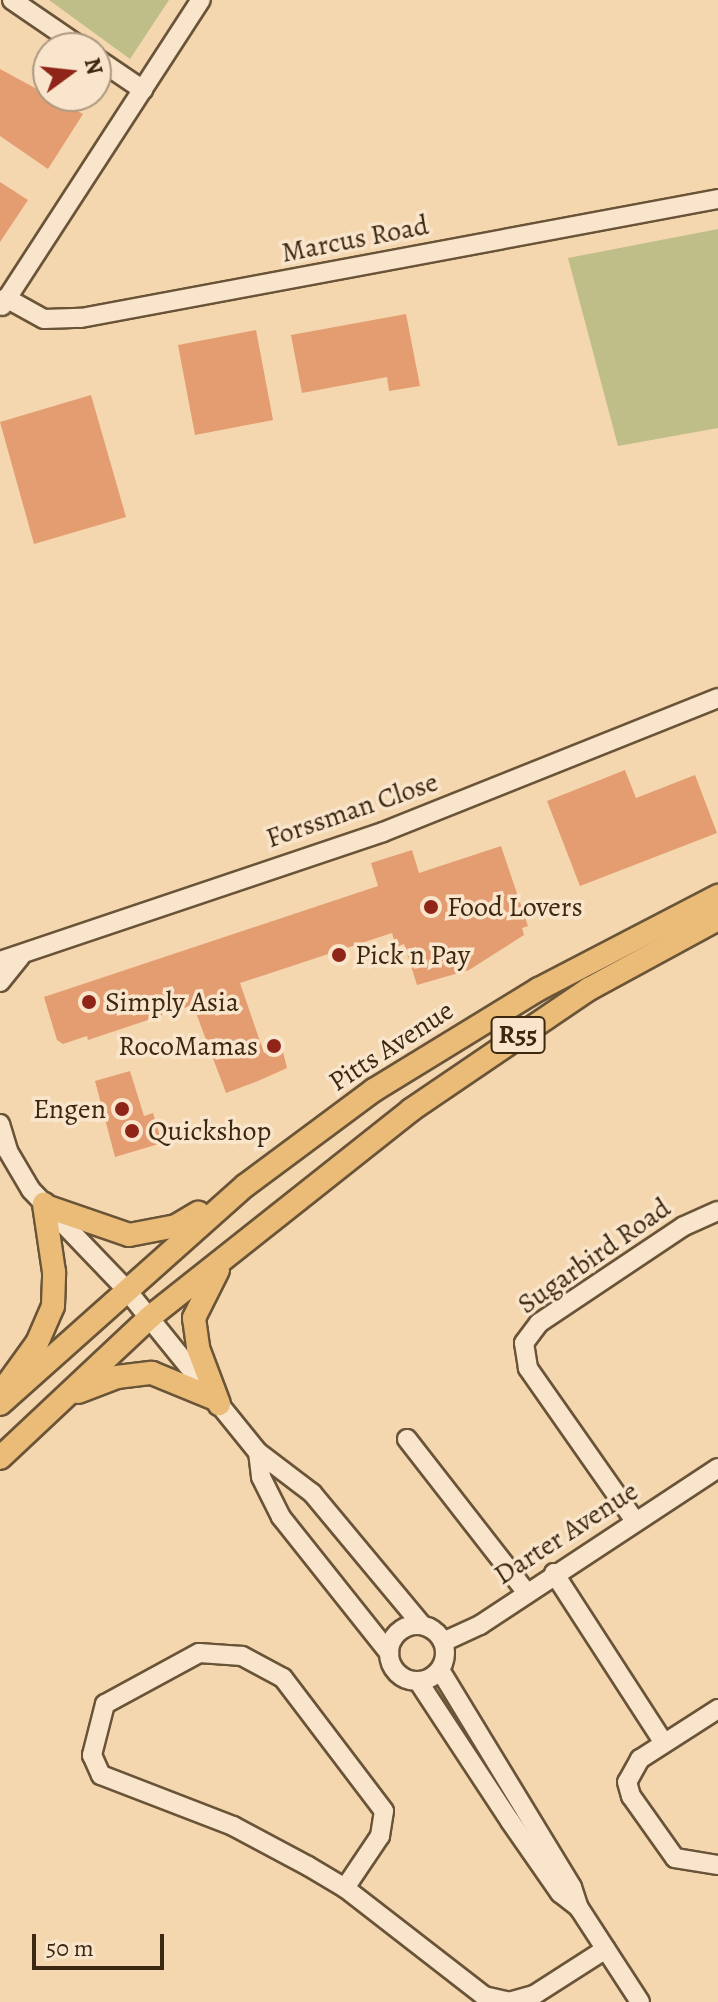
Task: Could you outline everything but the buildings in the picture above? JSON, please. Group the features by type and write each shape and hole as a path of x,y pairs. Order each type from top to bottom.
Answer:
{"main road":[{"name":"Pitts Avenue","path":"125,1288 246,1185 448,1042 718,896"},
{"name":"R55","path":"0,1458 150,1317 476,1062 589,989 718,919"},
{"path":"45,1205 108,1231 149,1234 176,1226 246,1185"},
{"path":"0,1393 37,1343 53,1306 54,1272 45,1205"},
{"path":"217,1402 198,1348 194,1318 206,1288 232,1250"},
{"name":"R55","path":"0,1404 125,1288"},
{"path":"61,1401 134,1372 171,1378 217,1402"}],"street":[{"path":"12,0 59,32"},
{"path":"3,303 201,0"},
{"path":"112,69 143,90"},
{"name":"Marcus Road","path":"3,303 44,319 81,318 718,199"},
{"name":"Forssman Close","path":"0,961 383,832 718,698"},
{"path":"0,982 22,955"},
{"path":"0,1124 19,1172 45,1205 125,1288 258,1452 312,1493 422,1625 443,1642 440,1670 572,1887 579,1908 640,2002"},
{"name":"Sugarbird Road","path":"635,1521 534,1377 524,1343 539,1323 684,1226 718,1211"},
{"path":"407,1439 526,1592"},
{"path":"258,1452 261,1477 281,1517 389,1653 400,1675 418,1681 560,1893 579,1908"},
{"name":"Darter Avenue","path":"443,1642 480,1625 554,1573 718,1468"},
{"path":"554,1573 664,1743"},
{"path":"389,1653 403,1628 422,1625"},
{"path":"345,1888 380,1836 384,1811 283,1678 242,1656 199,1653 105,1704 92,1755 101,1775 233,1826 345,1888 471,1989 497,2001 534,1995 606,1949"},
{"path":"418,1681 440,1670"},
{"path":"718,1709 640,1759 627,1782 631,1796 675,1858 718,1865"}],"shaded area":[{"path":"49,0 169,0 130,59 112,46 112,32 93,32"},
{"path":"718,229 718,428 618,446 568,258"}],"place":[{"name":"Food Lovers","path":"431,907"},
{"name":"Pick n Pay","path":"339,955"},
{"name":"Simply Asia","path":"89,1002"},
{"name":"RocoMamas","path":"274,1046"},
{"name":"Engen","path":"122,1109"},
{"name":"Quickshop","path":"132,1131"}]}
